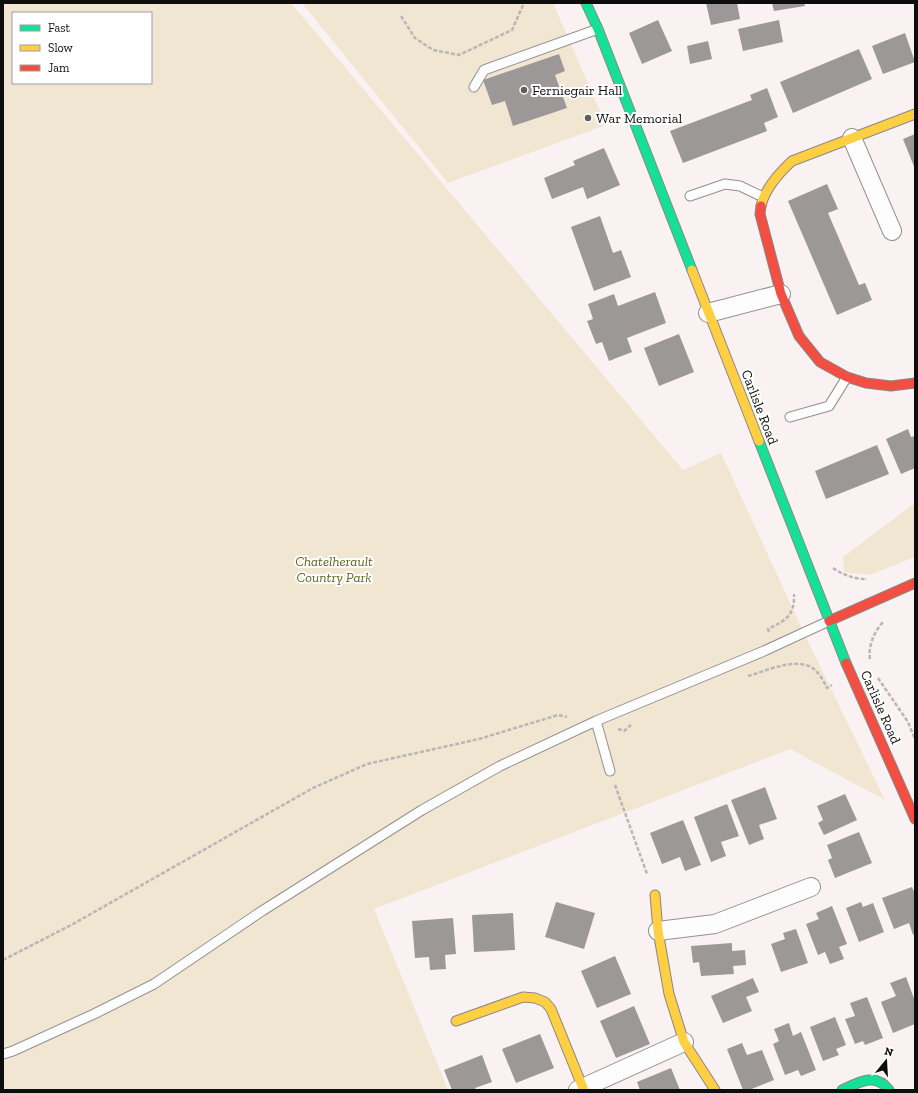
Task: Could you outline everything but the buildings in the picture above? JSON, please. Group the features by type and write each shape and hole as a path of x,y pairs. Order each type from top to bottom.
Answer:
{"street":[{"name":"Carlisle Road","path":"586,3 598,29 829,621 851,675 915,819"},
{"path":"915,114 792,161 778,174 762,197 760,214 781,294 799,336 820,362 847,377 866,383 891,386 915,383"},
{"path":"852,138 892,231"},
{"path":"708,313 781,294"},
{"path":"829,621 915,583"},
{"path":"658,931 715,924 811,887"},
{"path":"654,895 658,931 669,994 684,1042 715,1090"},
{"path":"456,1021 522,997 535,998 546,1002 551,1009 580,1089 684,1042"},
{"path":"842,1090 866,1080 875,1079 883,1083 889,1090"}],"lane":[{"path":"474,87 484,70 598,29"},
{"path":"690,196 725,184 740,186 762,197"},
{"path":"790,417 829,406 847,377"},
{"path":"3,1054 13,1051 94,1014 154,984 262,911 422,810 500,766 596,721 764,651 829,621"},
{"path":"596,721 610,771"}],"path":[{"path":"401,16 415,38 433,50 458,55 512,30 524,3"},
{"path":"747,677 782,666 797,664 810,666 821,675 827,688 870,667 908,722 915,739"},
{"path":"3,960 73,924 313,788 367,764 479,739 558,715 596,721 624,731 632,723"},
{"path":"610,771 654,895"}],"green space":[{"name":"Chatelherault Country Park","path":"3,3 291,3 683,470 721,453 804,633 885,800 790,749 374,909 448,1090 3,1090"},
{"path":"302,3 553,3 606,125 448,183"},
{"path":"915,503 915,557 870,575 844,572 843,557"}],"traffic: fast":[{"path":"586,3 598,29 692,270"},
{"path":"759,441 846,663"},
{"path":"842,1090 867,1080 879,1081 889,1090"}],"traffic: slow":[{"path":"761,206 769,187 792,161 915,114"},
{"path":"692,270 759,441"},
{"path":"655,895 658,931 669,994 684,1042 715,1090"},
{"path":"456,1021 523,997 535,998 545,1002 551,1009 583,1088"}],"traffic: jam":[{"path":"761,206 760,214 781,294 799,336 820,362 847,377 866,383 891,386 915,383"},
{"path":"829,621 915,583"},
{"path":"846,663 915,819"}],"place":[{"name":"Ferniegair Hall","path":"524,90"},
{"name":"War Memorial","path":"588,118"}]}
